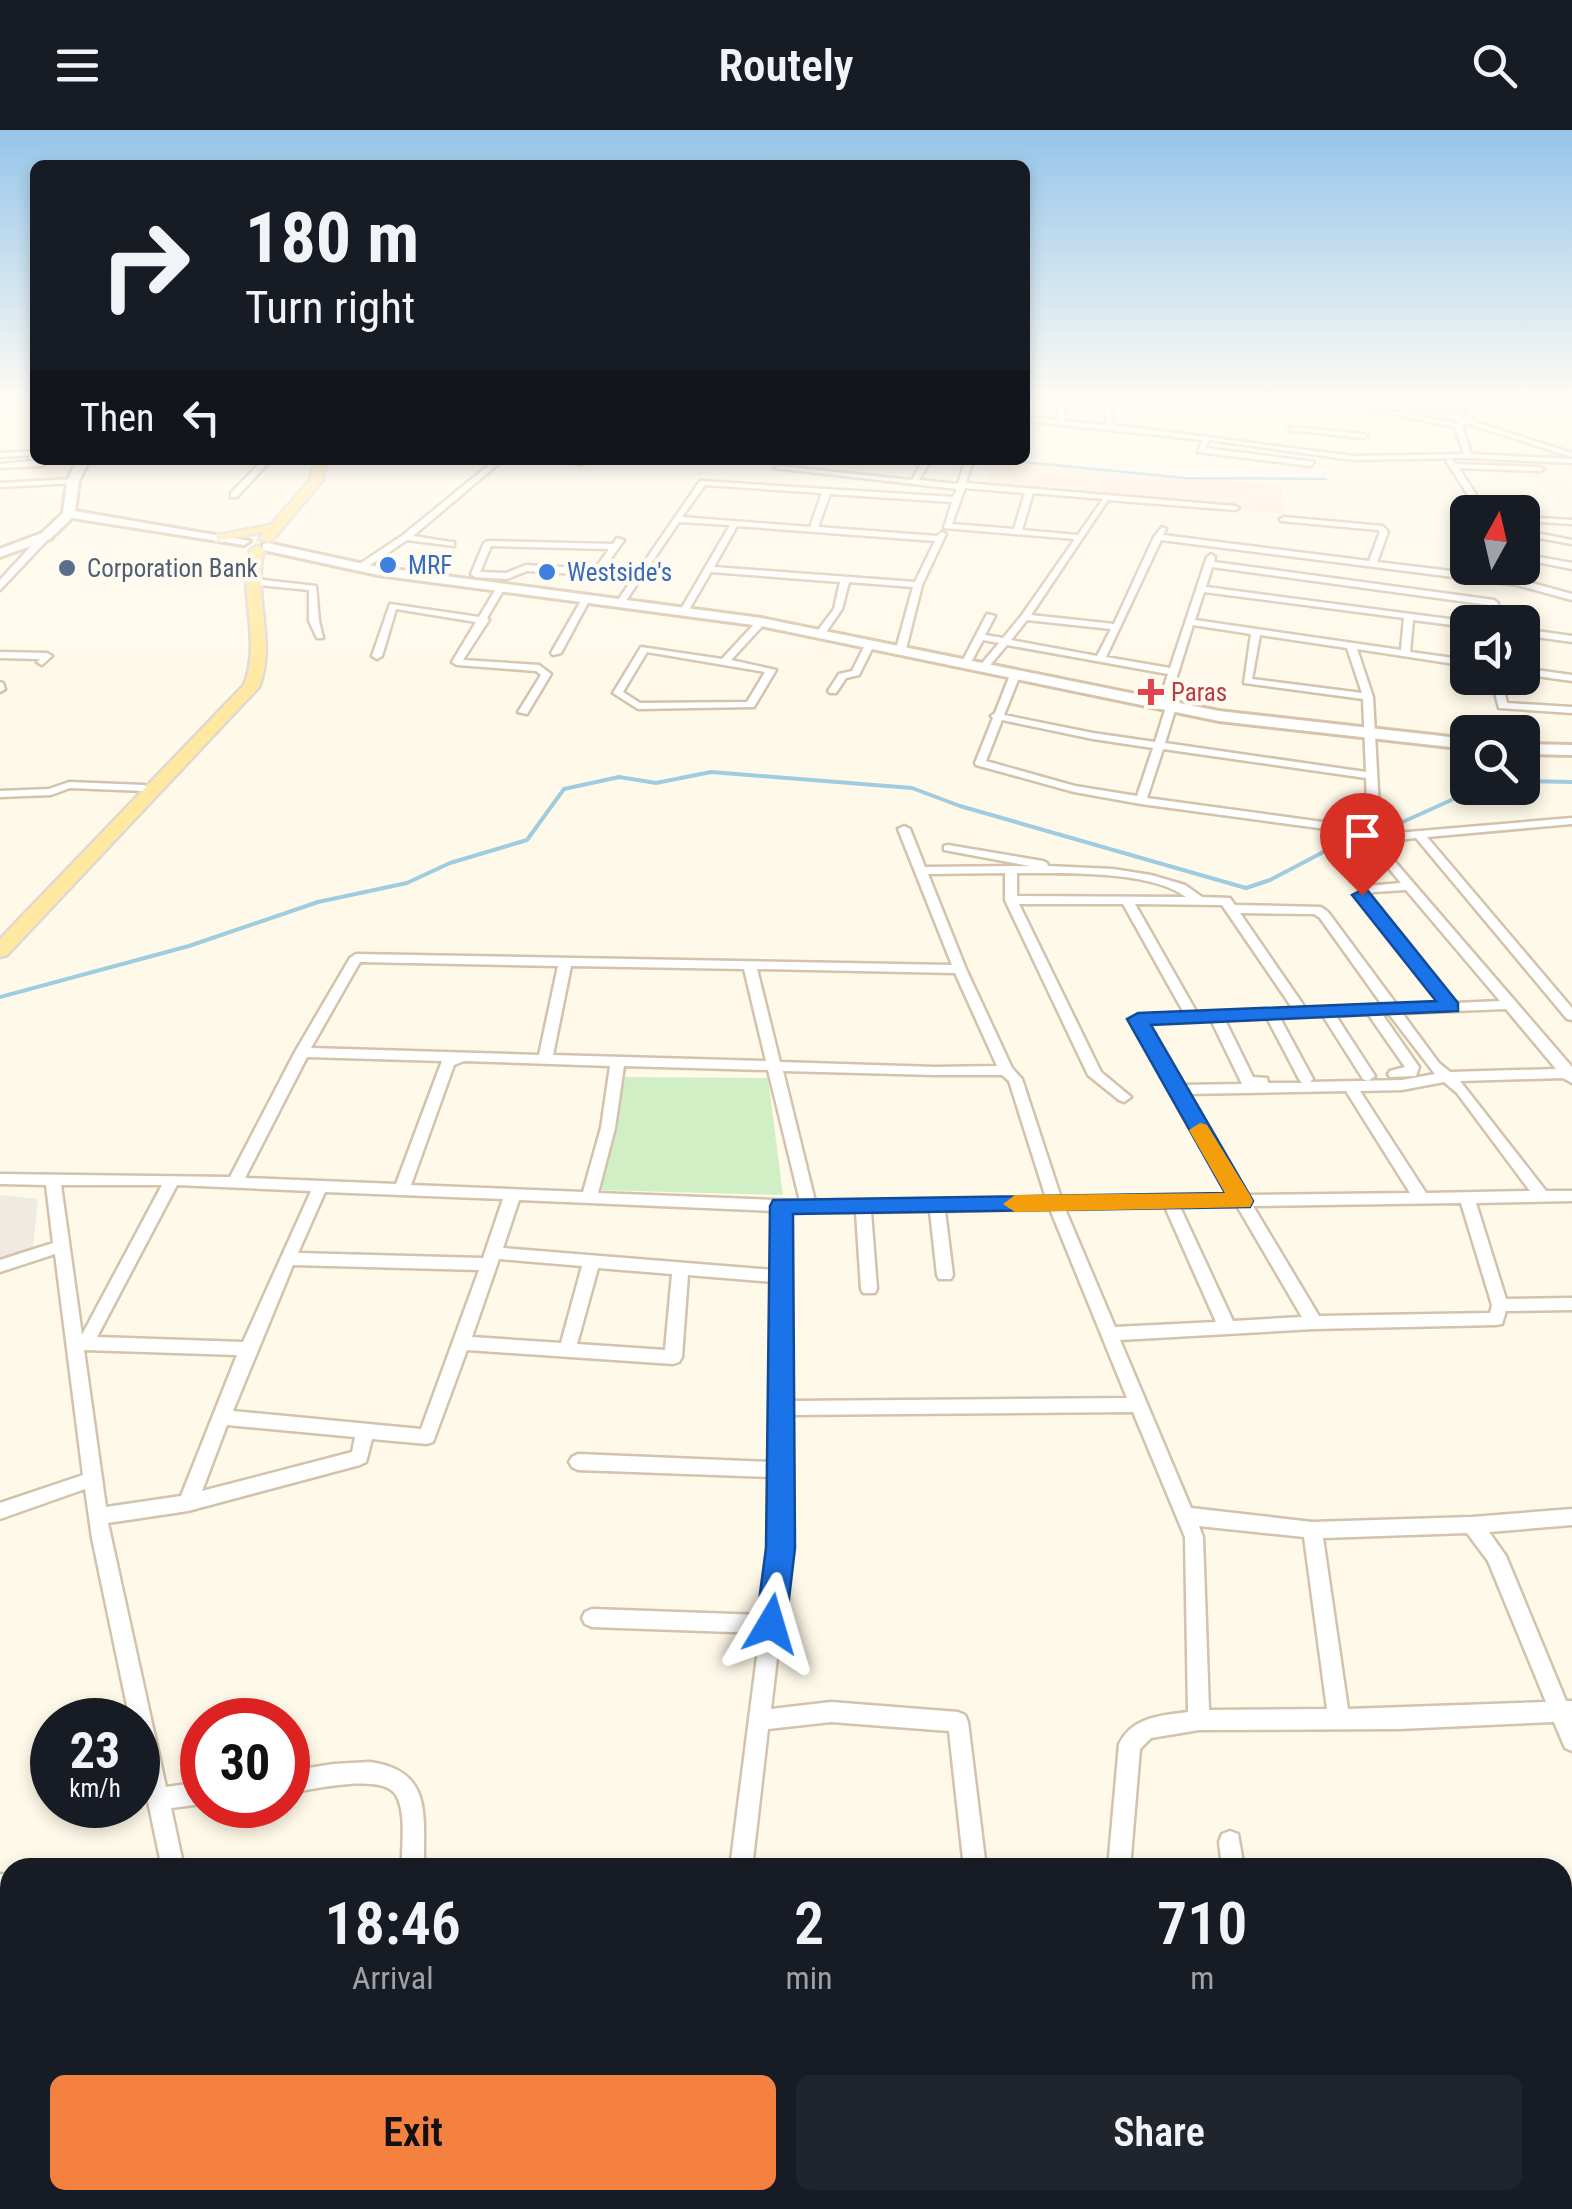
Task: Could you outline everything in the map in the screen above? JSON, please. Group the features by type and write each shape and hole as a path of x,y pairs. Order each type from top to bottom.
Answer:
{"main road":[{"path":"0,553 46,536 69,514 71,497"},
{"path":"0,951 251,687 262,656 252,563 257,542 293,497"},
{"path":"0,933 144,788 242,680 257,542 301,497"},
{"path":"69,514 257,542 361,567 761,622 1219,716 1450,742"},
{"path":"222,538 257,542"},
{"path":"1540,749 1572,750"}],"street":[{"path":"361,567 406,537 454,497"},
{"path":"620,602 693,497"},
{"path":"812,529 825,497"},
{"path":"913,497 956,500"},
{"path":"901,649 918,585 957,497"},
{"path":"1017,532 1028,497"},
{"path":"1099,497 1235,508"},
{"path":"983,668 1106,501"},
{"path":"678,519 940,538"},
{"path":"1284,519 1380,528 1384,532 1372,564"},
{"path":"1540,519 1572,522"},
{"path":"684,611 735,523"},
{"path":"947,526 1077,537"},
{"path":"1100,659 1160,533 1215,544 1450,574"},
{"path":"0,587 46,536"},
{"path":"1540,536 1572,542"},
{"path":"406,537 451,544"},
{"path":"488,542 617,543 596,572 526,568 493,584 475,575 488,542"},
{"path":"1141,801 1160,745 1174,672 1215,544"},
{"path":"1540,560 1572,566"},
{"path":"1209,564 1494,605"},
{"path":"708,569 918,585"},
{"path":"821,633 838,609 845,579"},
{"path":"253,582 313,588 314,622 320,636"},
{"path":"493,584 484,620 458,662 539,668 546,674 523,712"},
{"path":"1529,585 1572,597"},
{"path":"1200,589 1450,622"},
{"path":"556,654 586,599"},
{"path":"377,656 393,606 484,620"},
{"path":"966,664 990,616"},
{"path":"1025,616 1117,627"},
{"path":"1405,654 1409,616"},
{"path":"726,660 761,622"},
{"path":"1190,622 1450,660"},
{"path":"1256,632 1247,681 1368,697"},
{"path":"1540,635 1572,639"},
{"path":"981,638 1174,672"},
{"path":"833,691 842,676 856,673 870,643"},
{"path":"1352,646 1368,697 1371,733 1374,827 1365,834"},
{"path":"644,649 726,660 771,670 750,705 638,706 618,693 644,649"},
{"path":"0,655 47,656 42,662"},
{"path":"1015,674 980,763 1074,790 1365,834 1419,835 1572,821"},
{"path":"1540,674 1572,678"},
{"path":"1500,695 1503,706 1513,709 1572,710"},
{"path":"996,716 1372,776"},
{"path":"0,794 50,792 70,785 144,788"},
{"path":"904,829 960,969 1006,1070 1016,1080 1056,1203 1194,1537 1199,1720"},
{"path":"1365,834 1570,1074"},
{"path":"1419,835 1572,1016"},
{"path":"948,848 1083,872"},
{"path":"921,871 1134,872 1192,890 1199,901"},
{"path":"1011,872 1011,900 1096,1074 1124,1097"},
{"path":"1410,886 1370,889 1362,895 1451,1007"},
{"path":"1011,900 1226,901 1302,1013"},
{"path":"1127,900 1193,1017"},
{"path":"1232,909 1317,910 1542,1196"},
{"path":"234,1184 356,958 960,969"},
{"path":"545,1059 565,963"},
{"path":"750,967 810,1207"},
{"path":"1314,1323 1138,1019 1510,1005"},
{"path":"1216,1016 1248,1082 1411,1072 1412,1067 1372,1010"},
{"path":"1327,1012 1368,1076"},
{"path":"1271,1014 1306,1079"},
{"path":"302,1052 1006,1070"},
{"path":"402,1189 448,1062 462,1057"},
{"path":"589,1197 608,1128 618,1061"},
{"path":"1176,1090 1402,1084 1446,1078 1570,1074"},
{"path":"1350,1086 1422,1199"},
{"path":"0,1180 172,1180 810,1207 1572,1196"},
{"path":"80,1343 172,1180"},
{"path":"53,1182 80,1343 98,1516 137,1698"},
{"path":"188,1503 248,1348 320,1187"},
{"path":"220,1418 427,1437 512,1194"},
{"path":"1110,1334 1314,1323 1496,1319 1500,1305 1468,1198"},
{"path":"1170,1202 1227,1327"},
{"path":"937,1205 945,1275"},
{"path":"742,1858 780,1548 782,1206"},
{"path":"862,1206 870,1289"},
{"path":"0,1266 62,1246"},
{"path":"288,1259 592,1261 782,1277"},
{"path":"567,1350 592,1261"},
{"path":"462,1344 672,1356 681,1268"},
{"path":"1500,1305 1572,1304"},
{"path":"80,1343 248,1348"},
{"path":"781,1408 1139,1405"},
{"path":"98,1516 188,1503 360,1457 365,1431"},
{"path":"578,1462 780,1470"},
{"path":"0,1511 93,1479"},
{"path":"1186,1516 1312,1530 1472,1525 1572,1516"},
{"path":"1472,1525 1496,1556 1565,1711 1572,1740"},
{"path":"1312,1530 1339,1719"},
{"path":"592,1618 771,1624"},
{"path":"1120,1858 1130,1744 1146,1729 1199,1720 1565,1711"},
{"path":"759,1720 831,1712 958,1722 974,1858"},
{"path":"310,1779 364,1772 395,1777 405,1785 410,1802 413,1858"},
{"path":"160,1808 171,1858"},
{"path":"1230,1842 1232,1858"}],"shaded area":[{"path":"1088,497 1283,497 1285,514"},
{"path":"0,1195 38,1199 33,1247 0,1258"}],"green space":[{"path":"620,1077 768,1078 783,1195 599,1190"}],"waterway":[{"path":"0,997 189,946 318,902 407,883 450,863 527,840 564,789 619,777 656,783 711,772 912,788 960,806 1246,888 1270,880 1352,837 1396,825 1450,801"},
{"path":"1540,781 1572,782"}],"slow traffic":[{"path":"1015,1204 1242,1201 1200,1130"}],"place":[{"name":"MRF","path":"388,565"},
{"name":"Corporation Bank","path":"67,568"},
{"name":"Westside's","path":"547,572"},
{"name":"Paras","path":"1151,692"}],"route":[{"path":"771,1624 780,1548 782,1206 1242,1201 1138,1019 1451,1007 1362,895"}]}
